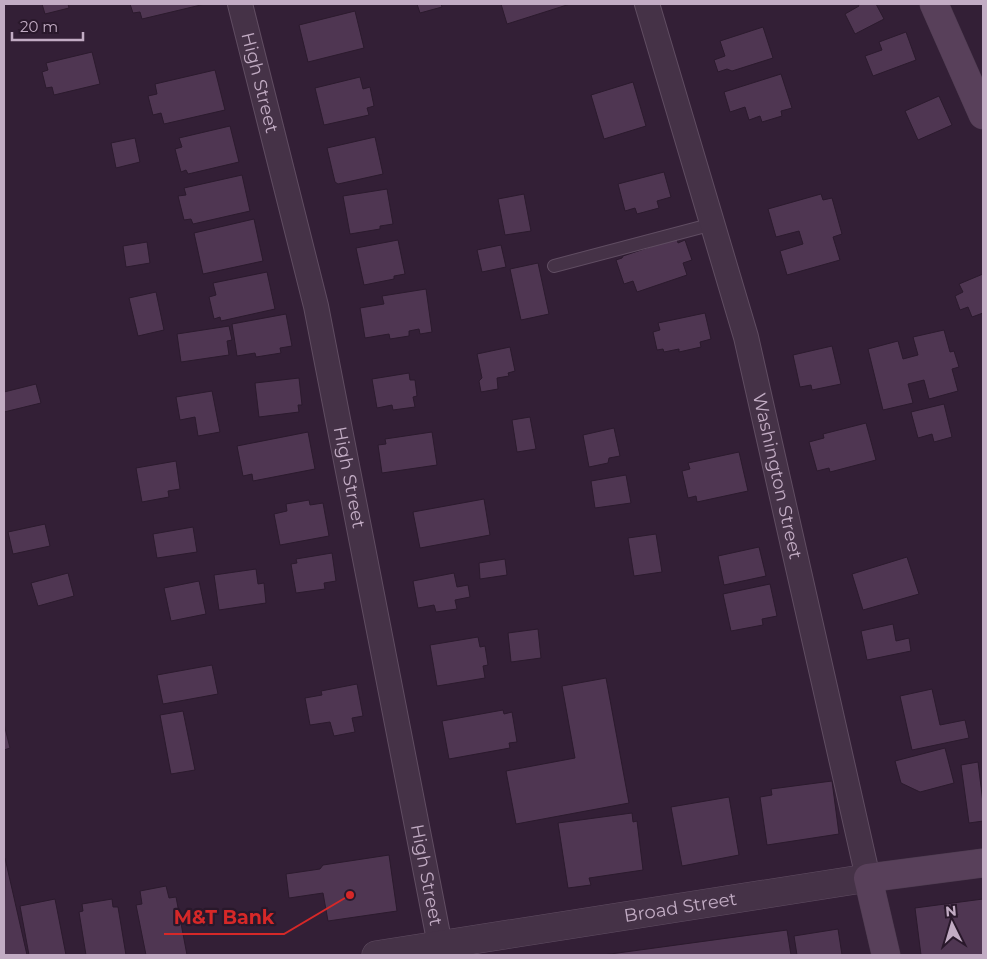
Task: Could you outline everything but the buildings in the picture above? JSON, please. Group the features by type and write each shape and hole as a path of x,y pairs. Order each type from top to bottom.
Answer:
{"main road":[{"path":"934,4 983,115"},
{"name":"Broad Street","path":"868,878 983,863"},
{"name":"Washington Street","path":"868,878 886,955"}],"street":[{"name":"High Street","path":"240,4 322,331 442,950"},
{"name":"Washington Street","path":"647,4 739,310 868,878"},
{"name":"Broad Street","path":"376,955 442,950 868,878"}],"lane":[{"path":"554,266 713,224"}],"place":[{"name":"M&T Bank","path":"350,895"}]}
